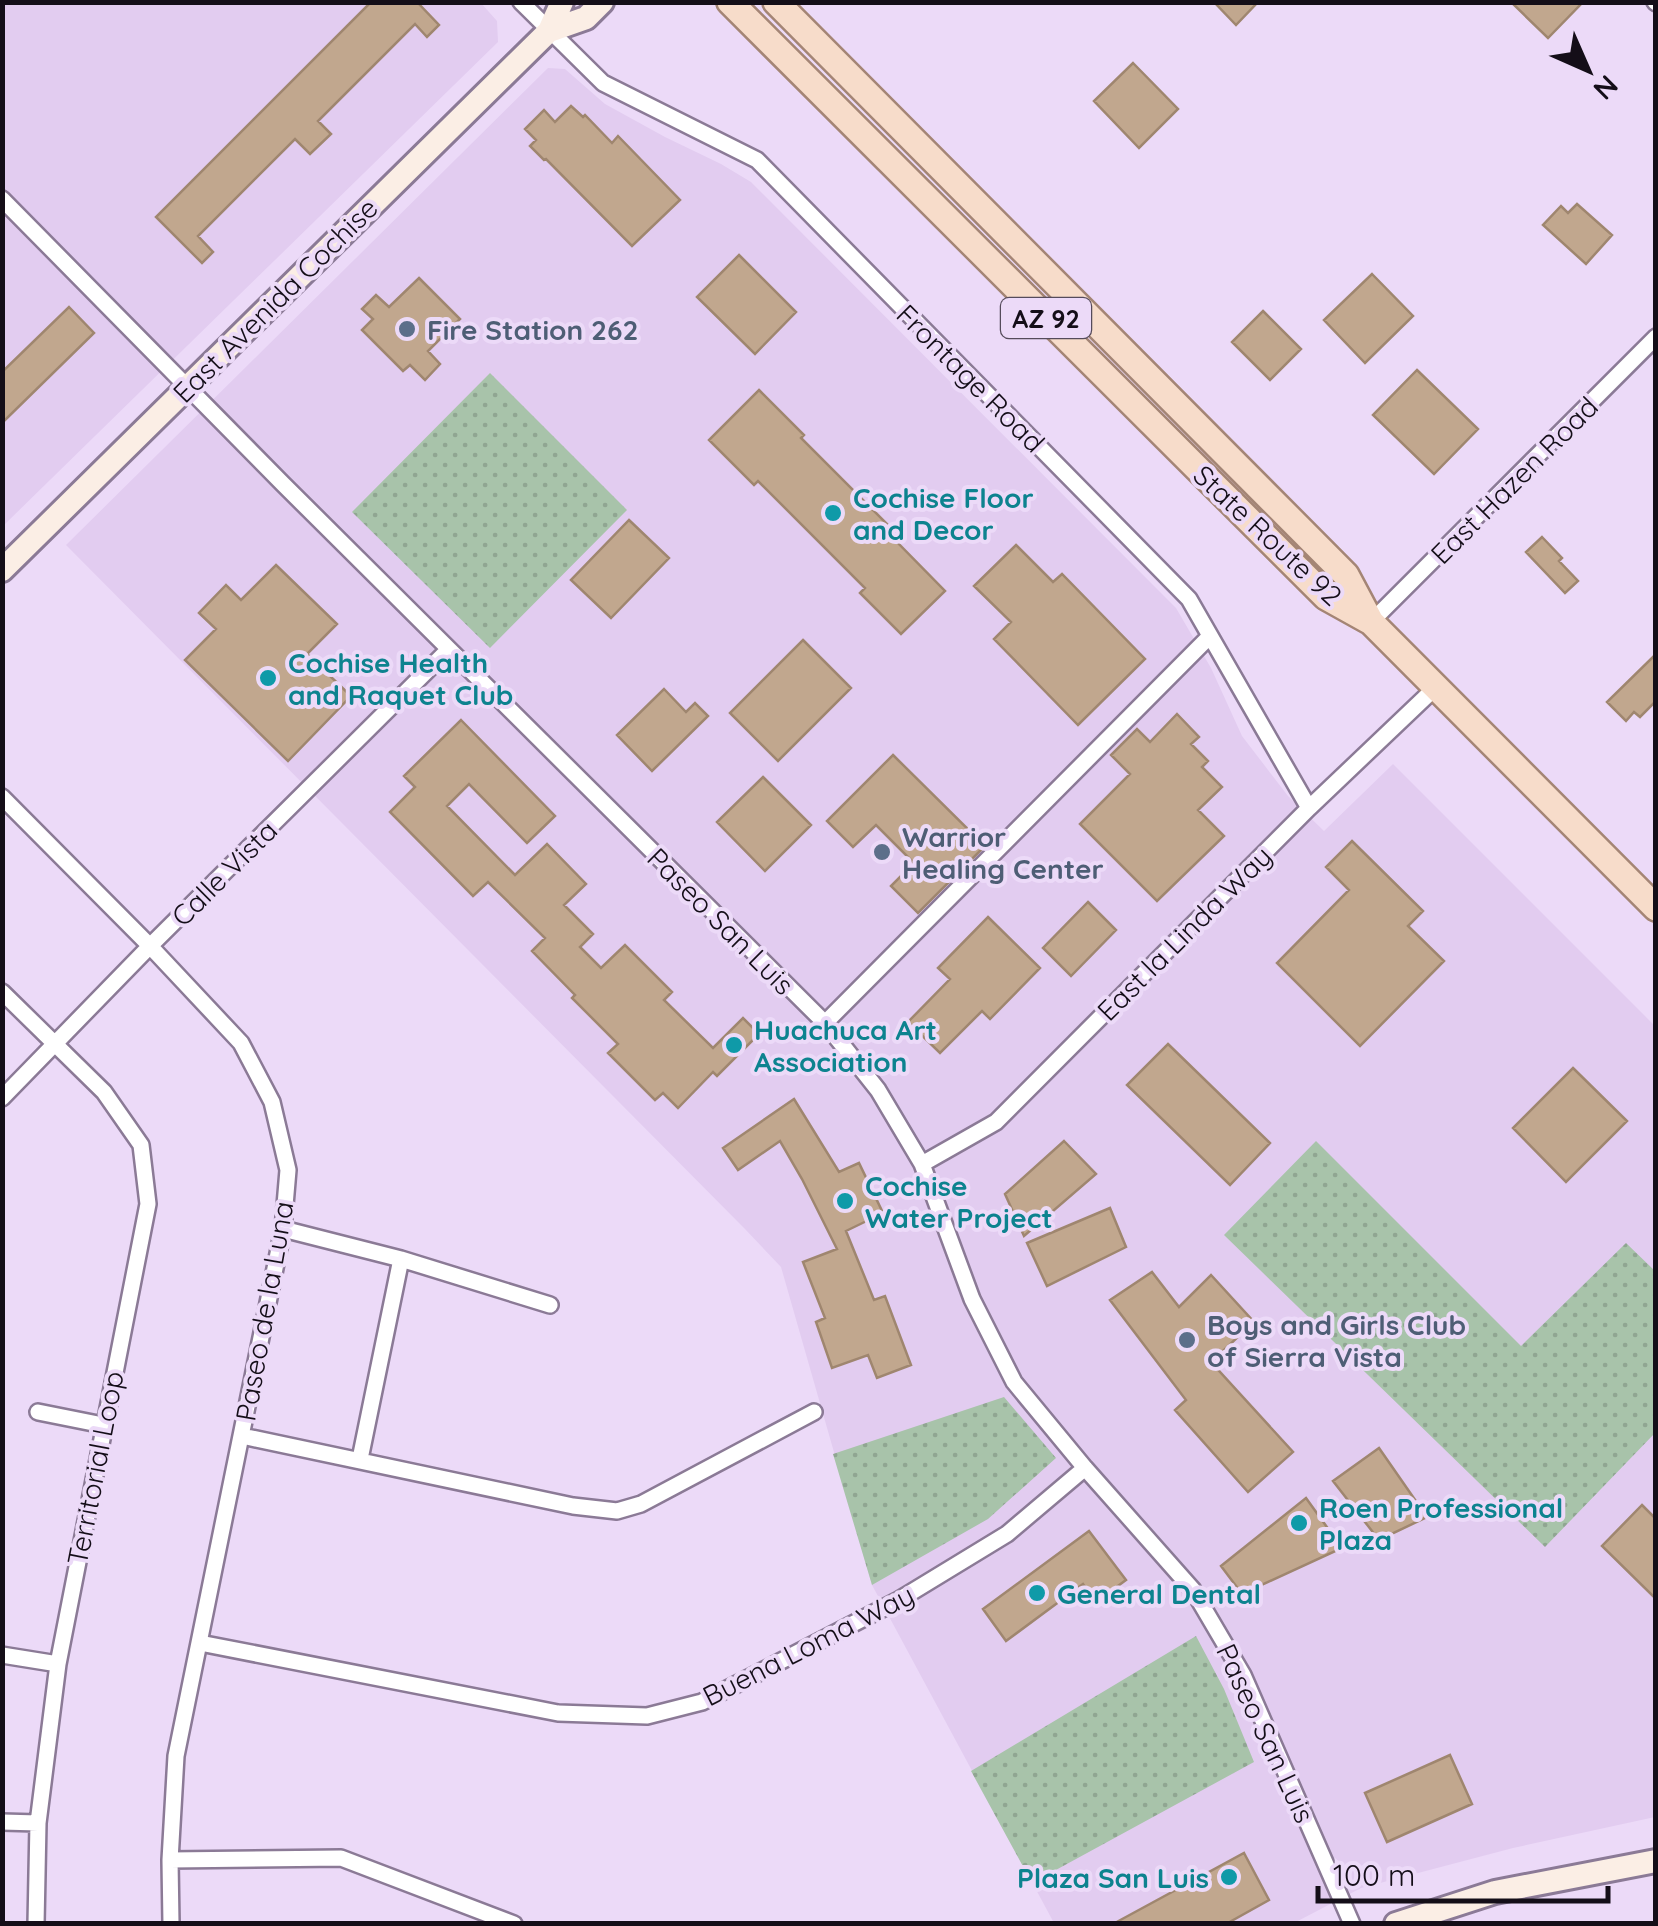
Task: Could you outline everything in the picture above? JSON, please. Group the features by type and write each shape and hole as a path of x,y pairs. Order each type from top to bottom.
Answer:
{"main road":[{"name":"State Route 92","path":"730,2 1326,597 1372,622"},
{"name":"State Route 92","path":"776,2 1346,576 1372,622"},
{"path":"1112,384 1132,362"},
{"name":"AZ 92","path":"1372,622 1656,908"}],"street":[{"name":"Frontage Road","path":"521,2 603,83 756,160 1189,598 1309,808"},
{"path":"549,31 562,2"},
{"path":"549,31 586,18 602,2"},
{"name":"East Avenida Cochise","path":"2,570 549,31"},
{"name":"Paseo San Luis","path":"2,198 448,650 825,1023 878,1090 922,1164 972,1299 1014,1382 1193,1590 1244,1675 1352,1924"},
{"name":"East Hazen Road","path":"1372,622 1656,337"},
{"path":"825,1023 1210,636"},
{"name":"Calle Vista","path":"2,1098 448,650"},
{"name":"East la Linda Way","path":"922,1164 996,1122 1309,808 1435,688"},
{"name":"Paseo de la Luna","path":"2,798 241,1043 272,1102 288,1170 283,1230 176,1756 170,1924"},
{"name":"Territorial Loop","path":"2,992 104,1092 140,1146 148,1204 58,1664 38,1823 36,1924"},
{"path":"283,1230 401,1260 550,1306"},
{"path":"360,1459 401,1260"},
{"path":"38,1412 104,1425"},
{"path":"242,1436 617,1512 641,1504 814,1412"},
{"name":"Buena Loma Way","path":"200,1643 558,1713 647,1716 702,1702 896,1601 1007,1534 1085,1468"},
{"path":"2,1655 58,1664"},
{"path":"2,1822 38,1823"},
{"path":"170,1860 341,1858 514,1924"},
{"path":"1396,1924 1495,1892 1656,1861"}],"shaded area":[{"path":"2,3 481,3 497,21 498,42 4,525"},
{"path":"548,68 565,69 605,104 751,182 1176,608 1211,668 1242,736 1288,796 1324,831 1393,764 1655,1026 1655,1817 1513,1848 1361,1888 1294,1923 1054,1923 872,1585 781,1267 66,545"}],"green space":[{"path":"490,373 627,510 490,648 352,512"},
{"path":"1316,1141 1521,1346 1626,1243 1655,1271 1655,1433 1545,1547 1224,1235"},
{"path":"1004,1397 1056,1458 988,1519 872,1585 833,1454"},
{"path":"1196,1636 1224,1689 1254,1762 1032,1883 971,1771"}],"building":[{"path":"371,2 417,2 439,25 427,37 415,24 318,121 331,134 310,154 295,139 198,236 213,252 202,263 156,217"},
{"path":"1214,2 1258,2 1236,25"},
{"path":"1511,2 1583,2 1548,38"},
{"path":"1133,63 1178,109 1139,148 1094,101"},
{"path":"571,106 612,143 618,136 680,200 632,246 530,146 536,140 525,129 544,110 555,122"},
{"path":"1577,204 1612,235 1586,264 1543,225 1561,206 1568,213"},
{"path":"739,255 796,312 755,354 697,297"},
{"path":"1372,274 1413,316 1365,363 1324,320"},
{"name":"Fire Station 262","path":"419,278 460,319 428,351 440,364 425,380 410,365 403,371 362,330 373,319 362,309 376,295 389,307"},
{"path":"69,307 94,333 2,423 2,372"},
{"path":"1263,311 1301,349 1270,380 1232,342"},
{"path":"1417,370 1478,429 1434,474 1373,415"},
{"path":"759,390 901,538 897,542 945,591 901,634 860,593 865,588 758,481 754,485 709,440"},
{"path":"629,520 669,558 611,618 571,580"},
{"path":"1542,537 1578,581 1565,593 1526,552"},
{"path":"1016,545 1053,582 1062,574 1145,659 1078,725 994,639 1011,622 974,586"},
{"name":"Cochise Health and Raquet Club","path":"276,565 337,624 307,654 351,696 288,761 185,660 216,629 199,613 226,585 241,600"},
{"path":"803,640 851,688 778,761 730,713"},
{"path":"1656,654 1656,701 1640,717 1634,712 1626,721 1607,702"},
{"path":"664,689 686,712 695,703 708,716 652,771 617,735"},
{"path":"1177,714 1199,737 1191,744 1208,761 1202,767 1222,787 1198,810 1224,836 1157,901 1080,824 1130,774 1111,755 1137,729 1150,742"},
{"path":"461,720 555,816 527,843 469,784 447,806 515,875 547,844 586,884 564,905 593,934 580,947 601,968 625,945 672,992 664,1000 713,1048 743,1018 759,1034 678,1108 663,1093 655,1100 608,1053 618,1044 532,951 545,938 488,882 473,896 390,812 415,787 404,776"},
{"path":"893,755 985,846 918,913 891,886 914,863 876,825 853,847 827,821"},
{"path":"763,777 811,825 765,871 717,822"},
{"path":"1352,841 1423,911 1408,926 1444,961 1360,1046 1277,963 1349,890 1326,867"},
{"path":"1088,902 1116,930 1071,976 1043,948"},
{"path":"988,917 1040,968 990,1019 982,1011 940,1053 908,1022 950,979 938,968"},
{"path":"1168,1044 1270,1143 1230,1185 1127,1085"},
{"path":"1573,1068 1627,1121 1566,1182 1513,1128"},
{"path":"794,1099 839,1172 859,1163 883,1213 846,1231 874,1300 885,1296 911,1365 877,1378 868,1355 832,1368 816,1322 825,1318 803,1262 837,1249 780,1141 738,1170 723,1148"},
{"path":"1064,1141 1096,1174 1024,1236 1005,1194"},
{"path":"1110,1208 1126,1247 1047,1286 1027,1243"},
{"path":"1152,1272 1179,1307 1211,1275 1254,1322 1211,1362 1293,1452 1248,1492 1175,1410 1186,1400 1110,1300"},
{"name":"Roen Professional Plaza","path":"1379,1448 1427,1517 1379,1540 1333,1481"},
{"name":"Roen Professional Plaza","path":"1306,1498 1342,1548 1242,1594 1221,1566"},
{"path":"1642,1505 1656,1519 1656,1599 1602,1546"},
{"name":"General Dental","path":"1089,1531 1126,1580 1096,1602 1083,1584 1006,1641 983,1609"},
{"path":"1450,1755 1472,1804 1387,1842 1365,1793"},
{"name":"Plaza San Luis","path":"1244,1853 1269,1900 1226,1924 1113,1924"}],"place":[{"name":"Fire Station 262","path":"407,329"},
{"name":"Cochise Floor and Decor","path":"833,513"},
{"name":"Cochise Health and Raquet Club","path":"268,678"},
{"name":"Warrior Healing Center","path":"882,852"},
{"name":"Huachuca Art Association","path":"734,1045"},
{"name":"Cochise Water Project","path":"845,1201"},
{"name":"Boys and Girls Club of Sierra Vista","path":"1187,1340"},
{"name":"Roen Professional Plaza","path":"1299,1523"},
{"name":"General Dental","path":"1037,1593"},
{"name":"Plaza San Luis","path":"1229,1877"}]}
